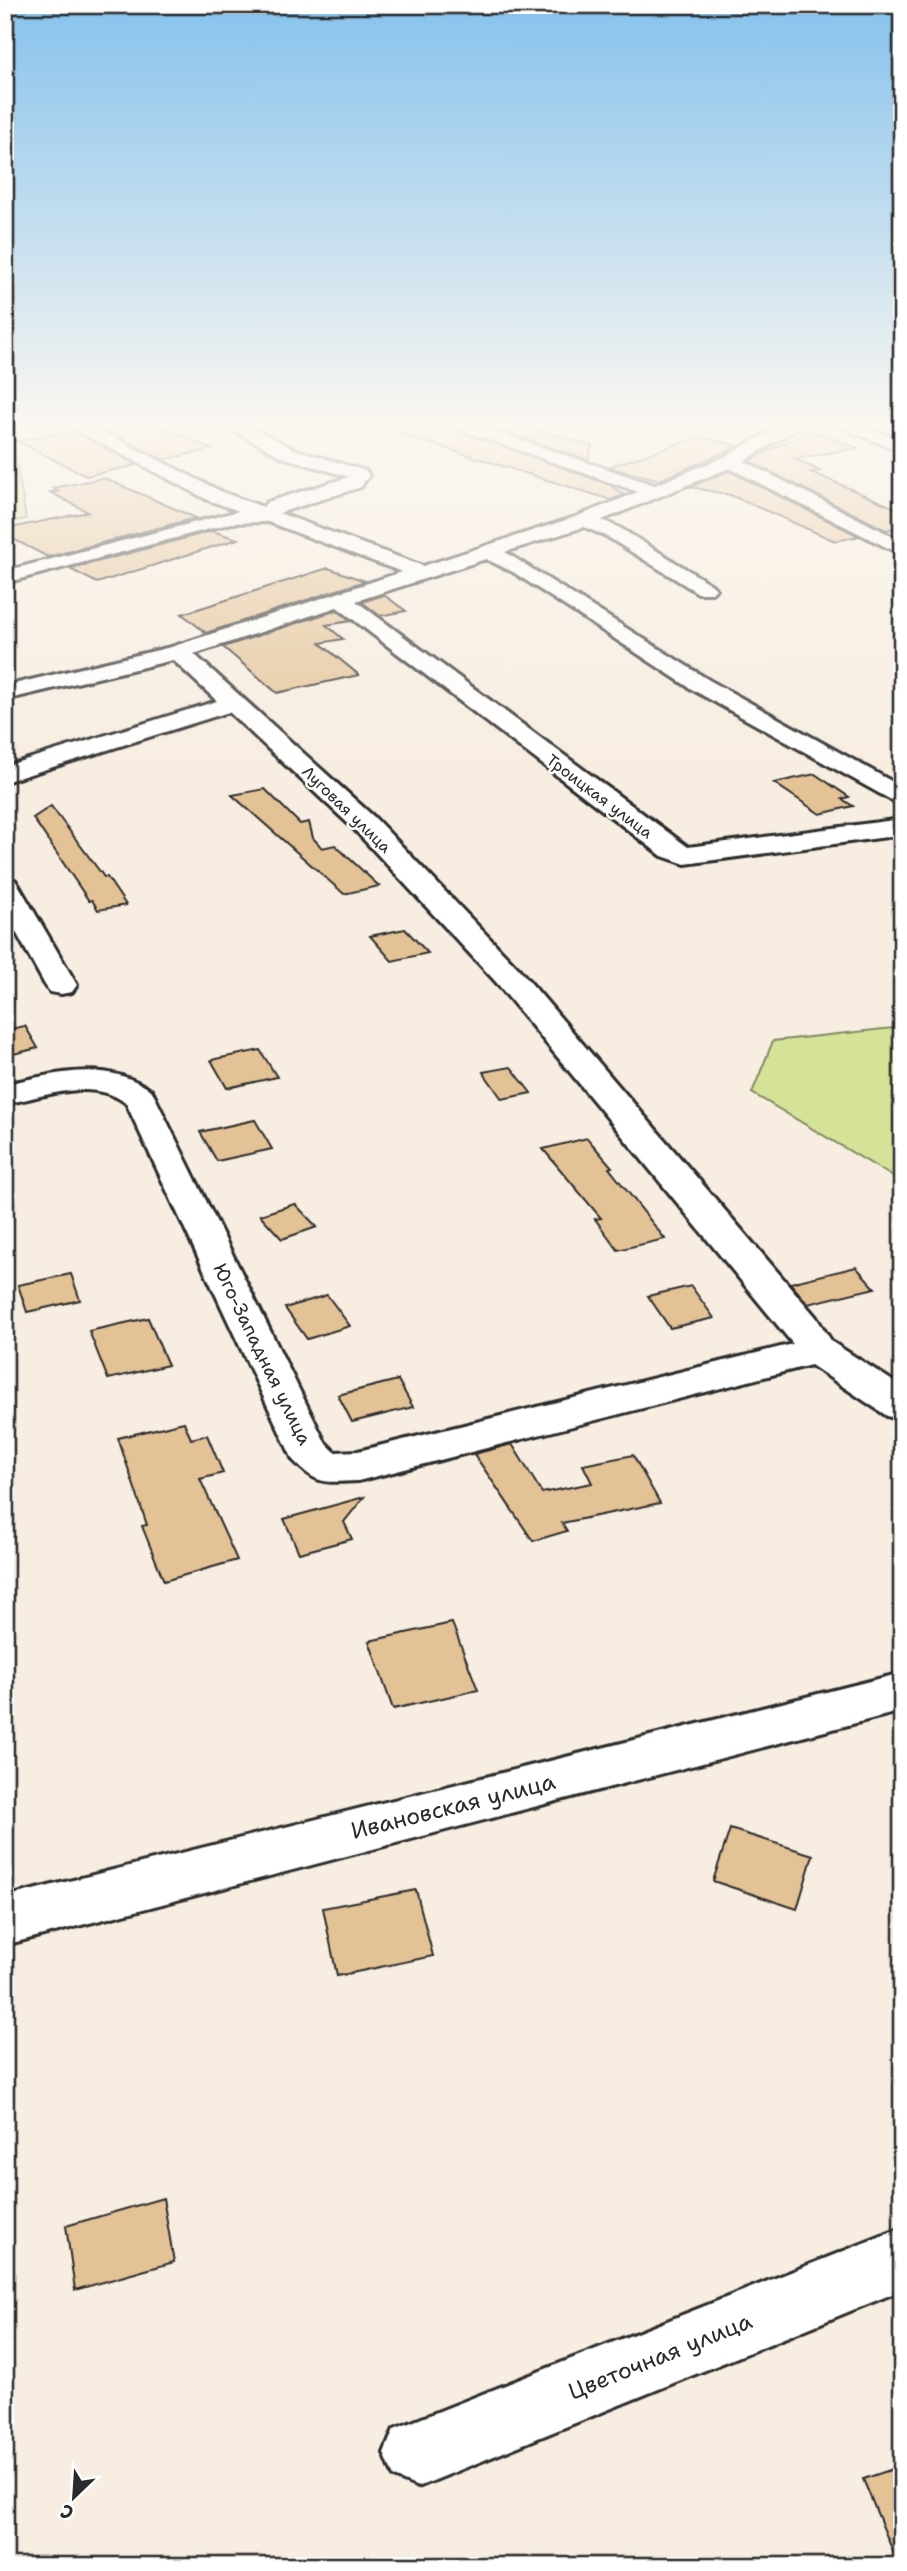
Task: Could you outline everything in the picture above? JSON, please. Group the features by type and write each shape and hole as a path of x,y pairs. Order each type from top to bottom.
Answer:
{"street":[{"path":"5,577 130,544"},
{"path":"345,544 420,572"},
{"path":"5,693 178,652 342,601 420,572 508,544"},
{"path":"632,544 705,589"},
{"path":"486,551 520,568 701,685 902,798"},
{"name":"Троицкая улица","path":"342,601 672,850 685,856 902,827"},
{"name":"Луговая улица","path":"178,652 364,823 507,975 802,1326 817,1351"},
{"path":"5,774 234,703"},
{"path":"5,886 61,985"},
{"name":"Юго-Западная улица","path":"5,1094 83,1081 111,1080 129,1087 140,1098 308,1450 326,1467 358,1466 817,1351"},
{"path":"817,1351 902,1406"},
{"name":"Ивановская улица","path":"5,1921 902,1692"},
{"name":"Цветочная улица","path":"418,2453 902,2259"}],"green space":[{"path":"902,1027 902,1182 752,1093 773,1041"}],"building":[{"path":"23,544 97,544 48,557"},
{"path":"163,544 222,544 97,583 70,569"},
{"path":"328,568 365,581 206,633 182,614"},
{"path":"384,595 406,611 380,616 362,602"},
{"path":"337,610 351,621 326,625 343,639 320,643 359,675 277,693 223,647"},
{"path":"815,774 849,797 842,799 853,806 820,814 774,783"},
{"path":"265,789 300,824 309,822 313,838 322,848 335,845 379,886 344,894 232,795"},
{"path":"51,806 126,905 98,910 92,900 89,901 33,818"},
{"path":"405,929 428,953 392,961 370,936"},
{"path":"25,1026 38,1048 5,1056 5,1030"},
{"path":"260,1050 277,1077 227,1088 211,1060"},
{"path":"511,1067 531,1093 502,1099 483,1072"},
{"path":"255,1120 272,1149 217,1161 200,1132"},
{"path":"587,1138 665,1239 618,1250 595,1219 601,1218 543,1149"},
{"path":"295,1204 317,1227 282,1239 260,1215"},
{"path":"856,1267 875,1288 808,1304 790,1283"},
{"path":"71,1274 80,1300 27,1312 18,1285"},
{"path":"691,1286 714,1318 670,1328 648,1296"},
{"path":"327,1295 350,1326 307,1339 285,1308"},
{"path":"148,1318 168,1365 108,1379 89,1331"},
{"path":"398,1380 413,1407 352,1422 338,1395"},
{"path":"184,1422 191,1439 207,1435 223,1473 200,1479 237,1560 164,1581 142,1526 147,1525 118,1438"},
{"path":"512,1444 542,1493 592,1483 583,1465 633,1455 660,1503 562,1523 567,1531 533,1541 474,1454"},
{"path":"364,1497 344,1522 352,1539 299,1553 284,1519"},
{"path":"452,1623 478,1690 393,1709 369,1641"},
{"path":"730,1829 813,1855 797,1909 713,1881"},
{"path":"416,1890 433,1956 337,1976 323,1908"},
{"path":"163,2198 174,2262 75,2290 66,2226"},
{"path":"902,2466 902,2566 899,2566 863,2479"}]}
